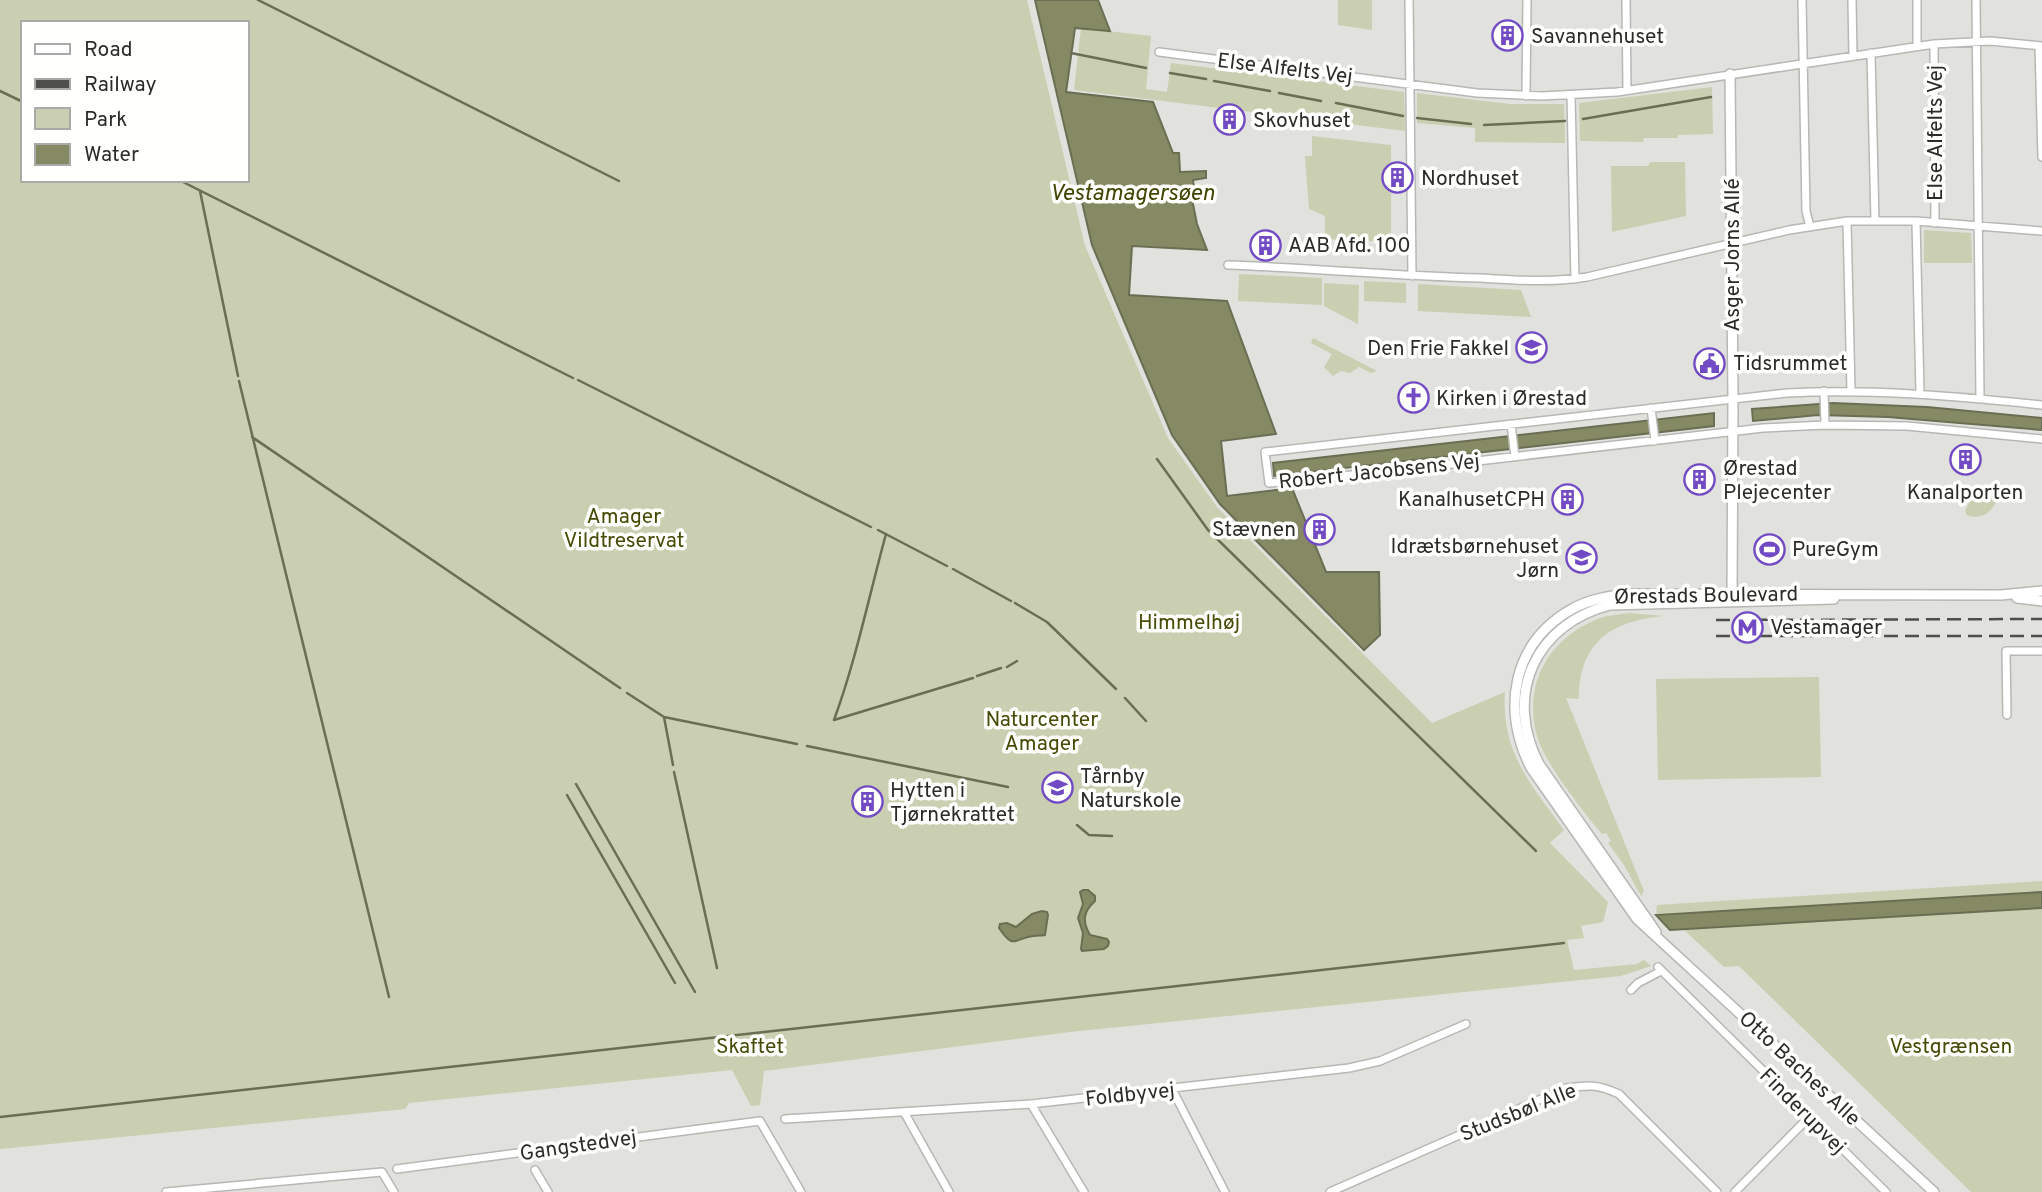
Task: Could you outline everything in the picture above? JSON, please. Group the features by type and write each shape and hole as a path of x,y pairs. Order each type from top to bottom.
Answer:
{"street":[{"path":"1409,0 1412,276"},
{"path":"1527,0 1527,96"},
{"path":"1626,0 1627,90"},
{"path":"1802,0 1806,211 1810,227"},
{"path":"1852,0 1853,56"},
{"name":"Else Alfelts Vej","path":"1917,0 1917,46"},
{"path":"1976,0 1980,398"},
{"name":"Else Alfelts Vej","path":"1159,52 1477,93 1527,96 1627,90 1934,44 1976,41 2041,46 2042,157"},
{"name":"Else Alfelts Vej","path":"1934,44 1935,223"},
{"path":"1871,53 1875,221"},
{"name":"Asger Jorns Allé","path":"1730,74 1732,599"},
{"path":"1571,95 1575,279"},
{"path":"1228,265 1518,281 1575,279 1732,243 1847,221 1916,221 2042,231"},
{"path":"1847,221 1851,391"},
{"path":"1916,221 1920,393"},
{"path":"1824,391 1825,422"},
{"name":"Robert Jacobsens Vej","path":"2042,405 1920,393 1824,391 1733,398 1511,428 1265,452 1269,484 1825,422 1906,426 2042,439"},
{"path":"1651,408 1655,441"},
{"path":"1511,428 1515,455"},
{"name":"Ørestads Boulevard","path":"1630,903 1531,768 1517,735 1514,709 1517,681 1523,663 1536,640 1556,620 1572,608 1590,601 1629,594 1732,599 1825,594 2001,595 2042,591"},
{"name":"Ørestads Boulevard","path":"2001,595 2042,601"},
{"path":"2007,715 2006,651 2042,651"},
{"name":"Otto Baches Alle","path":"1630,903 1648,931 1934,1192"},
{"name":"Finderupvej","path":"1631,990 1659,969 1886,1192"},
{"name":"Foldbyvej","path":"785,1119 1031,1104 1349,1068 1380,1060 1466,1024"},
{"name":"Studsbøl Alle","path":"1330,1192 1566,1088 1587,1085 1603,1086 1619,1094 1717,1192"},
{"path":"1172,1089 1225,1192"},
{"path":"1031,1104 1084,1192"},
{"path":"904,1112 949,1192"},
{"path":"1735,1192 1809,1117"},
{"name":"Gangstedvej","path":"397,1169 760,1121 802,1192"},
{"path":"535,1170 548,1192"},
{"path":"166,1192 382,1172 394,1192"},
{"path":"256,1183 261,1192"}],"green space":[{"name":"Amager Vildtreservat","path":"0,0 1027,0 1085,246 1168,438 1217,507 1432,723 1505,692 1505,714 1513,750 1530,782 1564,830 1550,843 1608,902 1603,922 1581,926 1584,938 1567,940 1574,970 1637,964 1644,960 1651,966 1621,976 1070,1032 764,1071 760,1105 751,1106 732,1070 409,1103 405,1109 0,1149"},
{"path":"1338,0 1372,0 1372,30 1338,25"},
{"path":"1081,28 1151,36 1146,89 1167,92 1171,63 1404,92 1405,131 1074,90"},
{"path":"1712,87 1713,134 1644,138 1643,142 1580,141 1579,103"},
{"path":"1417,93 1510,104 1564,104 1565,143 1475,142 1475,128 1417,123"},
{"path":"1312,136 1391,145 1391,242 1325,239 1325,216 1309,209 1305,156 1312,156"},
{"path":"1650,162 1685,162 1686,216 1612,232 1611,166 1648,166"},
{"path":"1924,230 1971,233 1972,263 1924,263"},
{"path":"1239,274 1322,278 1322,305 1238,301"},
{"path":"1364,281 1406,283 1406,303 1364,301"},
{"path":"1324,283 1359,285 1358,324 1324,306"},
{"path":"1418,284 1521,290 1531,317 1418,311"},
{"path":"1313,338 1377,371 1371,373 1359,367 1350,373 1341,371 1333,376 1324,367 1332,354 1311,343"},
{"path":"1986,492 1994,493 1997,497 1993,507 1982,516 1967,515 1965,511 1970,501"},
{"path":"1629,613 1664,616 1628,623 1602,638 1585,663 1580,679 1579,699 1566,698 1644,891 1641,896 1608,843 1611,841 1606,833 1602,834 1585,813 1548,759 1537,736 1533,716 1538,679 1555,648 1585,625 1603,617"},
{"path":"1819,677 1821,777 1658,780 1656,679"},
{"path":"2042,881 2042,892 1656,915 1657,905"},
{"name":"Vestgrænsen","path":"2042,908 2042,1192 1971,1192 1739,966 1724,967 1683,929"}],"water":[{"name":"Vestamagersøen","path":"1035,0 1098,0 1110,31 1075,28 1066,92 1153,102 1173,153 1179,153 1180,172 1206,171 1206,178 1193,180 1194,188 1205,187 1207,196 1192,199 1197,224 1207,250 1132,246 1129,295 1227,301 1276,434 1221,441 1227,496 1292,488 1326,572 1379,572 1380,635 1364,650 1220,504 1172,435 1092,245"},
{"path":"1833,403 1927,407 2042,418 2042,430 1888,417 1818,415 1753,421 1752,409"},
{"path":"1714,413 1714,426 1274,476 1273,463"},
{"path":"1088,890 1095,896 1085,921 1090,935 1107,939 1108,946 1104,949 1081,949 1083,933 1078,918 1083,904 1080,892"},
{"path":"2042,892 2042,908 1670,930 1656,915"},
{"path":"1042,911 1048,915 1045,935 1011,941 999,928 1000,924 1007,923 1016,927 1032,914"}],"waterway":[{"path":"258,0 619,181"},
{"path":"1071,53 1146,68"},
{"path":"1170,73 1206,79"},
{"path":"1214,81 1270,91"},
{"path":"0,91 21,101"},
{"path":"1279,93 1321,101"},
{"path":"1583,119 1711,97"},
{"path":"1336,103 1403,116"},
{"path":"1417,118 1471,124"},
{"path":"1484,125 1565,121"},
{"path":"183,182 573,378"},
{"path":"200,191 238,376"},
{"path":"578,380 871,527"},
{"path":"239,381 389,997"},
{"path":"252,437 620,688"},
{"path":"1157,459 1208,530 1536,851"},
{"path":"878,530 947,566"},
{"path":"834,720 856,651 886,534"},
{"path":"953,569 1011,601"},
{"path":"1015,603 1047,622 1116,689"},
{"path":"1007,667 1017,661"},
{"path":"977,676 1001,668"},
{"path":"834,720 973,678"},
{"path":"627,693 664,717 797,744"},
{"path":"1125,698 1146,721"},
{"path":"664,717 673,765"},
{"path":"807,746 1008,787"},
{"path":"674,772 717,968"},
{"path":"576,784 695,992"},
{"path":"567,795 675,983"},
{"path":"1077,825 1089,835 1112,836"},
{"path":"0,1117 1564,943"}],"railway":[{"path":"1716,620 2042,619"},
{"path":"1716,636 2042,636"}],"place":[{"name":"Savannehuset","path":"1508,36"},
{"name":"Skovhuset","path":"1230,120"},
{"name":"Nordhuset","path":"1398,178"},
{"name":"AAB Afd. 100","path":"1265,245"},
{"name":"Den Frie Fakkel","path":"1532,348"},
{"name":"Tidsrummet","path":"1710,363"},
{"name":"Kirken i Ørestad","path":"1413,398"},
{"name":"Kanalporten","path":"1965,460"},
{"name":"Ørestad Plejecenter","path":"1700,480"},
{"name":"KanalhusetCPH","path":"1568,499"},
{"name":"Stævnen","path":"1319,529"},
{"name":"PureGym","path":"1769,549"},
{"name":"Idrætsbørnehuset Jørn","path":"1582,558"},
{"name":"Vestamager","path":"1747,627"},
{"name":"Tårnby Naturskole","path":"1057,788"},
{"name":"Hytten i Tjørnekrattet","path":"867,802"}],"park label":[{"name":"Himmelhøj","path":"1189,622"},
{"name":"Naturcenter Amager","path":"1042,731"},
{"name":"Skaftet","path":"750,1046"}]}
